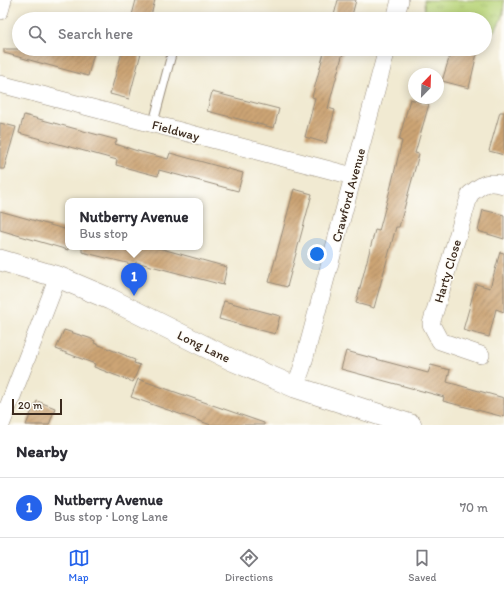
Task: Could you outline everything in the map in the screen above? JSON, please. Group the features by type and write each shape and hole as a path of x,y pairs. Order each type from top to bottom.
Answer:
{"street":[{"path":"0,11 3,0"},
{"path":"397,12 400,0"},
{"name":"Crawford Avenue","path":"295,387 302,368 385,56"},
{"name":"Fieldway","path":"0,84 353,176"},
{"name":"Harty Close","path":"481,355 440,341 431,324 470,194 484,184 504,185"},
{"name":"Long Lane","path":"0,260 58,277 110,299 232,360 295,387 411,425"},
{"path":"1,425 58,277"}],"lane":[{"path":"153,124 170,56"}],"green space":[{"path":"424,0 504,0 503,14 500,23 492,33 492,12 425,12"}],"building":[{"path":"136,0 155,0 152,12 133,12"},
{"path":"338,0 356,0 353,12 335,12"},
{"path":"4,49 12,49 12,55 4,53"},
{"path":"15,56 93,56 88,76"},
{"path":"121,56 140,56 129,99 110,94"},
{"path":"323,56 342,56 328,108 335,110 326,143 305,137 315,98 312,97"},
{"path":"450,56 476,56 469,88 444,82 444,75"},
{"path":"212,92 279,109 274,128 207,111"},
{"path":"409,104 429,104 415,153 419,154 399,227 396,227 374,308 356,303 375,230 379,231 391,186 402,141 399,140"},
{"path":"500,112 504,112 504,155 489,151"},
{"path":"24,115 117,140 115,144 141,152 168,159 170,153 243,173 238,191 159,170 158,176 116,165 117,160 19,133"},
{"path":"0,123 16,127 4,169 0,169"},
{"path":"294,189 312,194 287,287 269,282"},
{"path":"483,210 504,215 504,239 478,231"},
{"path":"0,211 65,229 65,249 0,230"},
{"path":"82,250 166,250 227,267 223,285 136,262 135,265 82,252"},
{"path":"500,252 504,253 504,312 496,309 489,337 463,330 476,284 490,288"},
{"path":"224,301 280,316 275,334 219,319"},
{"path":"64,330 89,338 95,341 94,343 135,360 134,363 140,365 133,382 94,367 95,364 56,349"},
{"path":"346,351 428,373 431,365 450,370 447,382 504,398 504,417 443,401 444,397 341,369"},
{"path":"138,379 264,423 264,425 211,425 131,397"},
{"path":"37,401 55,408 49,425 26,425"}],"place":[{"name":"Nutberry Avenue","path":"134,296"}]}
